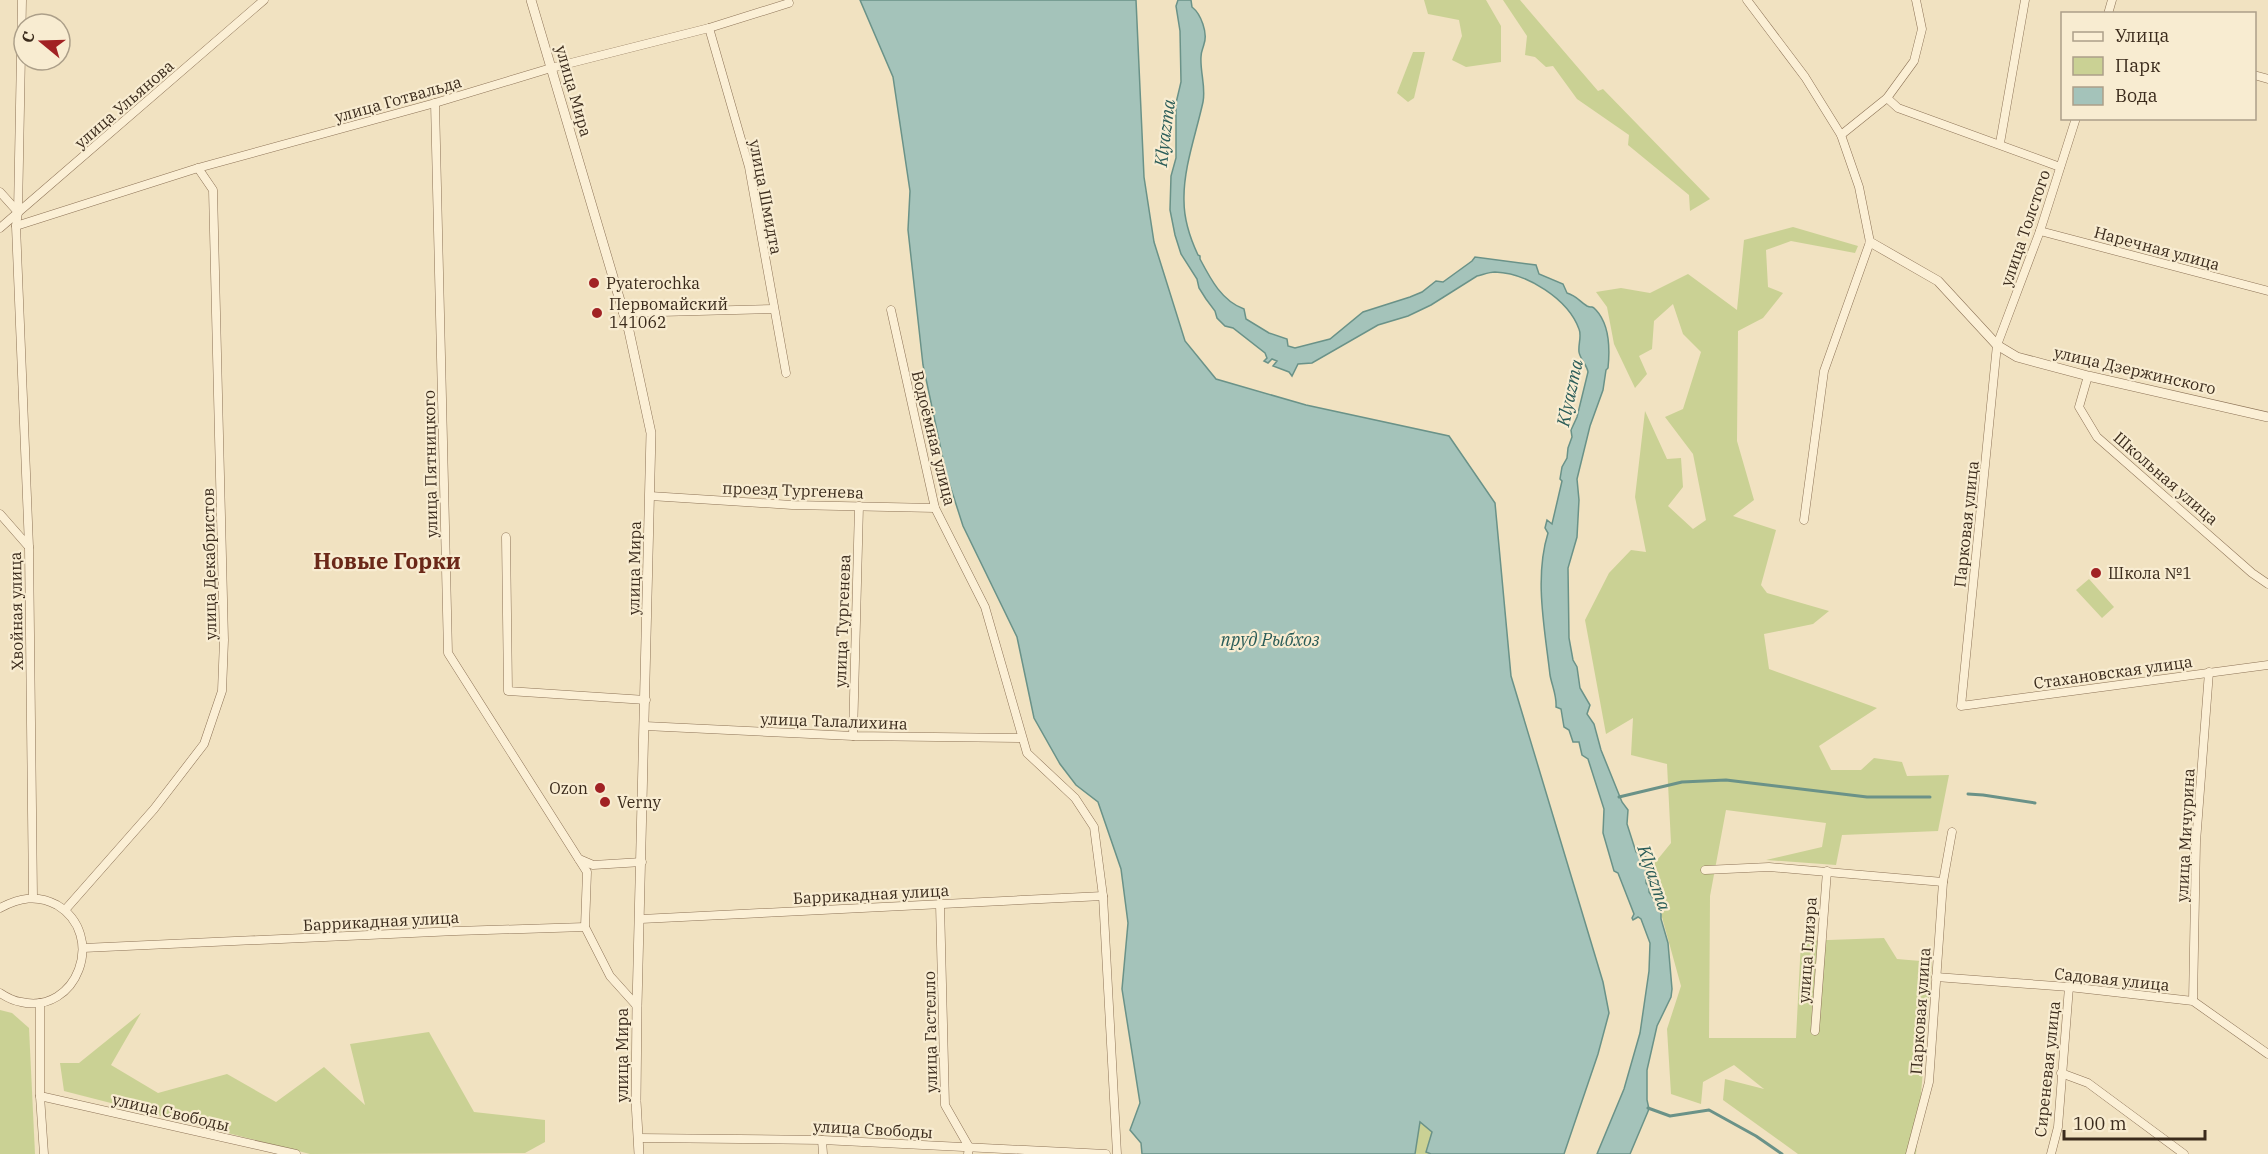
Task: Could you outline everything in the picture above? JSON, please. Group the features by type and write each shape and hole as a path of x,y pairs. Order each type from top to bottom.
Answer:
{"street":[{"name":"Хвойная улица","path":"22,0 16,226 29,547 33,898"},
{"path":"251,0 262,2"},
{"name":"улица Мира","path":"531,0 623,314 651,433 637,1006 639,1154"},
{"path":"1747,0 1805,77 1841,135 1859,187 1870,242 1824,370 1804,520"},
{"path":"1841,135 1887,98 1914,61 1922,29 1917,0"},
{"path":"2000,143 2025,0"},
{"name":"улица Ульянова","path":"0,228 262,2"},
{"name":"улица Готвальда","path":"16,226 198,168 435,104 551,68 709,28 789,3"},
{"name":"улица Шмидта","path":"709,28 749,167 786,374"},
{"path":"1887,98 1898,108 2060,166"},
{"name":"улица Пятницкого","path":"435,104 448,653 587,872 585,927"},
{"name":"улица Толстого","path":"1997,345 2040,231 2075,120"},
{"name":"улица Декабристов","path":"65,910 154,809 204,744 222,691 225,639 213,190 198,168"},
{"path":"0,192 18,213"},
{"name":"Наречная улица","path":"2040,231 2268,291"},
{"path":"1870,242 1938,281 1997,345"},
{"path":"623,314 774,309"},
{"name":"Водоёмная улица","path":"891,310 936,508 985,607 1027,753 1075,798 1094,827 1103,896 1117,1154"},
{"name":"улица Дзержинского","path":"1997,345 2017,357 2088,376 2268,417"},
{"name":"Парковая улица","path":"1961,706 1997,345"},
{"name":"Школьная улица","path":"2088,376 2079,407 2097,437 2244,566 2268,584"},
{"name":"проезд Тургенева","path":"650,496 792,506 936,508"},
{"name":"улица Тургенева","path":"853,736 859,506"},
{"path":"0,513 29,547"},
{"path":"506,537 508,691 646,700"},
{"name":"Стахановская улица","path":"1961,706 2268,665"},
{"name":"улица Мичурина","path":"2193,1001 2196,843 2209,672"},
{"name":"улица Талалихина","path":"645,726 853,736 1022,738"},
{"name":"Парковая улица","path":"1910,1154 1929,1082 1943,882 1952,832"},
{"path":"579,859 593,865 642,862"},
{"path":"1705,870 1769,867 1943,882"},
{"name":"улица Глиэра","path":"1815,1031 1827,871"},
{"name":"Баррикадная улица","path":"640,919 1103,896"},
{"path":"0,908 15,900 33,898 49,901 65,910 73,919 81,933 83,948 81,966 74,980 59,995 40,1003 22,1003 0,993"},
{"name":"улица Гастелло","path":"940,904 945,1105 968,1150"},
{"path":"585,927 610,976 637,1006"},
{"name":"Баррикадная улица","path":"83,948 585,927"},
{"name":"Садовая улица","path":"1936,977 2069,987 2193,1001 2268,1054"},
{"name":"Сиреневая улица","path":"2051,1154 2058,1127 2069,987"},
{"path":"40,1003 40,1096 44,1154"},
{"path":"2061,1073 2088,1083 2184,1154"},
{"name":"улица Свободы","path":"40,1096 296,1154"},
{"name":"улица Свободы","path":"638,1138 822,1140 968,1150 1106,1154"},
{"path":"822,1140 823,1154"}],"green space":[{"path":"1424,0 1486,0 1501,26 1501,62 1466,67 1452,60 1462,36 1459,20 1428,14"},
{"path":"1503,0 1520,0 1598,91 1603,89 1710,199 1690,211 1689,195 1628,145 1629,135 1577,99 1553,66 1546,67 1535,57 1525,55 1527,36"},
{"path":"1413,52 1425,52 1414,98 1408,102 1397,93"},
{"path":"1793,227 1858,246 1855,253 1791,241 1766,250 1768,287 1783,293 1763,318 1738,331 1737,441 1754,500 1733,516 1776,530 1761,585 1767,593 1829,611 1813,624 1764,634 1769,669 1877,708 1819,746 1831,770 1861,770 1874,758 1902,762 1907,776 1949,775 1938,831 1842,835 1836,865 1766,860 1822,847 1826,823 1726,810 1710,896 1709,1038 1796,1038 1801,941 1884,938 1897,959 1932,962 1916,1154 1798,1154 1723,1100 1725,1079 1764,1089 1734,1065 1703,1082 1701,1104 1671,1094 1667,1029 1681,986 1649,870 1671,843 1667,764 1631,755 1633,718 1606,734 1585,620 1609,573 1631,550 1646,552 1635,497 1645,411 1667,459 1681,458 1683,487 1668,506 1693,529 1706,520 1693,454 1665,417 1683,409 1701,352 1683,334 1673,304 1654,321 1652,349 1639,356 1647,374 1635,388 1614,344 1607,307 1596,292 1621,288 1650,293 1688,274 1737,310 1744,240"},
{"path":"2089,579 2114,607 2102,618 2076,590"},
{"path":"0,1010 12,1013 29,1028 35,1154 0,1154"},
{"path":"141,1013 111,1065 158,1093 227,1074 276,1102 324,1067 365,1105 350,1044 429,1032 474,1112 545,1120 545,1142 525,1153 310,1154 64,1091 60,1063 79,1063"},
{"path":"1420,1122 1432,1132 1426,1152 1431,1154 1415,1154"}],"water":[{"name":"пруд Рыбхоз","path":"860,0 1136,0 1144,177 1154,242 1185,341 1216,379 1306,405 1449,436 1495,503 1511,676 1603,982 1609,1013 1598,1054 1564,1154 1431,1154 1426,1152 1432,1132 1420,1122 1415,1154 1142,1154 1141,1143 1130,1130 1140,1103 1122,989 1128,923 1121,869 1098,802 1076,785 1060,764 1034,718 1017,637 963,526 946,473 923,365 908,230 910,191 893,77"},
{"path":"1178,0 1191,0 1192,7 1201,19 1205,35 1201,57 1203,102 1184,189 1186,222 1195,249 1213,282 1229,301 1244,309 1246,319 1269,333 1287,339 1288,346 1295,348 1330,339 1363,312 1422,292 1436,281 1443,282 1475,257 1536,265 1539,274 1563,284 1567,293 1587,306 1593,307 1604,322 1609,345 1608,368 1577,479 1579,500 1577,537 1568,568 1569,638 1580,688 1590,705 1587,714 1594,724 1601,750 1622,802 1628,810 1627,824 1636,852 1646,857 1646,883 1661,910 1661,919 1668,943 1672,989 1671,997 1657,1026 1647,1070 1649,1109 1630,1154 1597,1154 1624,1089 1640,1033 1649,971 1650,943 1641,919 1638,917 1633,920 1632,918 1634,914 1618,873 1614,871 1603,833 1604,809 1588,759 1582,755 1579,742 1573,742 1569,730 1564,727 1561,709 1556,707 1543,622 1542,568 1548,533 1545,528 1547,520 1552,524 1562,481 1560,479 1562,467 1567,458 1572,437 1571,430 1577,417 1588,372 1579,352 1579,329 1566,308 1545,290 1520,277 1493,272 1477,276 1431,305 1408,316 1378,325 1312,363 1298,364 1292,376 1289,372 1273,366 1277,361 1272,359 1268,363 1264,361 1267,358 1265,353 1217,318 1181,254 1175,235 1170,210 1171,176 1176,158 1176,103 1181,82 1180,31 1176,6"}],"waterway":[{"path":"1619,797 1682,782 1726,780 1867,797 1930,797"},
{"path":"1968,794 2035,803"},
{"path":"1648,1108 1670,1116 1709,1110 1756,1136 1782,1154"}],"place":[{"name":"Pyaterochka","path":"594,283"},
{"name":"Первомайский 141062","path":"597,313"},
{"name":"Школа №1","path":"2096,573"},
{"name":"Ozon","path":"600,788"},
{"name":"Verny","path":"605,802"}],"district":[{"name":"Новые Горки","path":"387,561"}],"water label":[{"name":"Klyazma","path":"1165,133"},
{"name":"Klyazma","path":"1570,393"},
{"name":"Klyazma","path":"1654,878"}]}
